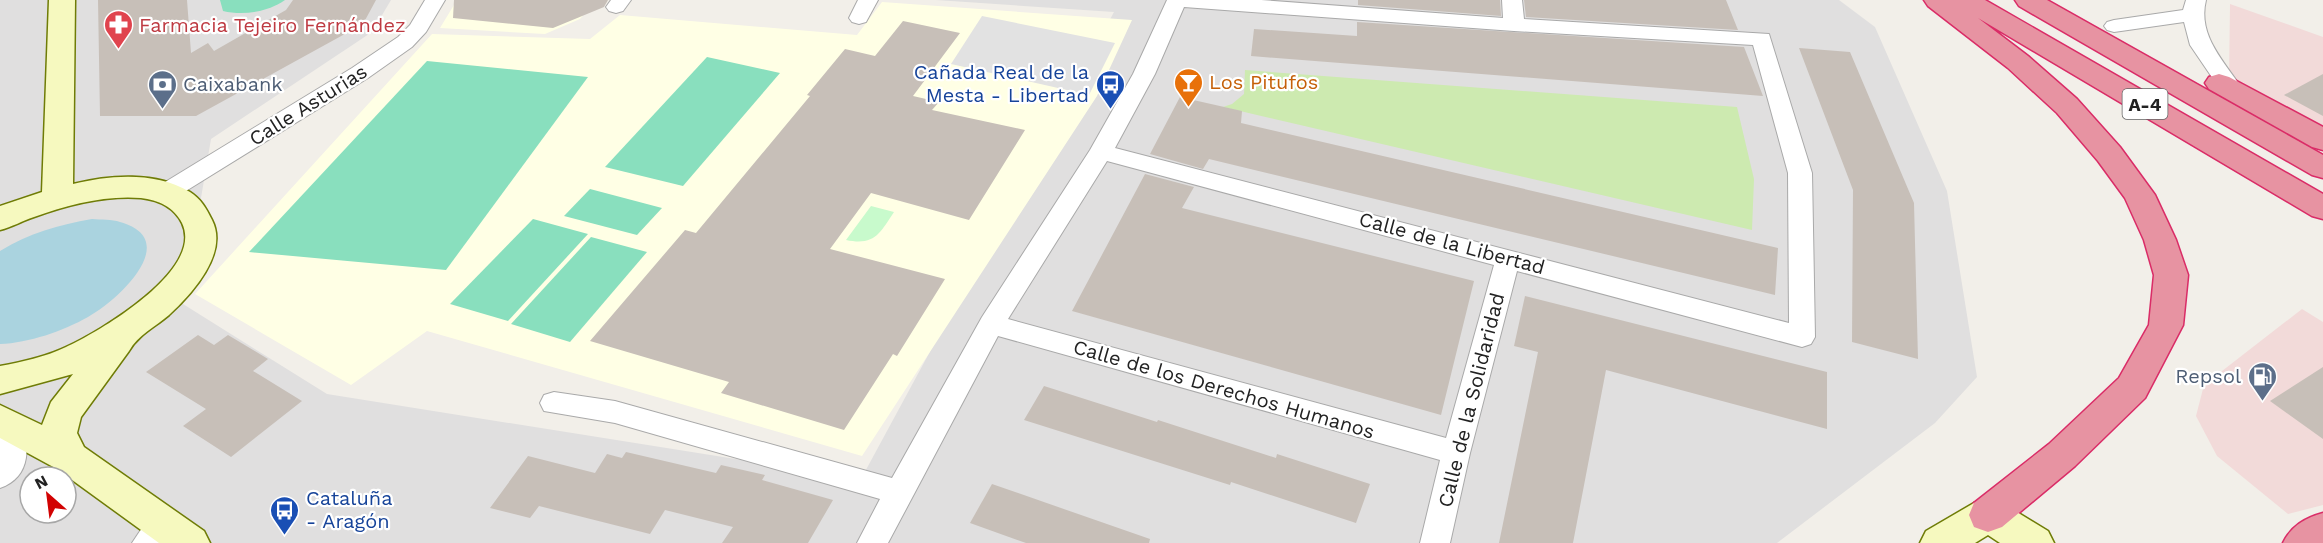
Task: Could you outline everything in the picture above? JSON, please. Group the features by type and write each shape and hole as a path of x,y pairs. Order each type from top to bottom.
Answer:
{"highway":[{"path":"1937,0 2067,106 2109,154 2139,195 2160,240 2171,275 2166,325 2132,388 1986,529"},
{"name":"A-4","path":"1966,0 2323,208"},
{"name":"A-4","path":"2028,0 2323,168"},
{"path":"2069,0 2323,140"},
{"path":"2303,543 2323,530"}],"main road":[{"path":"57,197 62,0"},
{"path":"0,219 57,197 95,189 130,186 165,193 180,199 194,212 200,229 198,250 188,272 162,302 126,331 78,357 26,375 0,380"},
{"path":"70,458 59,433 64,412 126,331"},
{"path":"4,423 70,458 166,536"},
{"path":"1940,543 1986,529 2034,543"}],"street":[{"name":"Calle Asturias","path":"165,193 360,73 405,42 419,28 435,0"},
{"path":"872,543 991,324 1101,152 1144,74 1178,0 1514,25 1512,0"},
{"path":"2114,26 2194,7 2201,45 2232,90"},
{"name":"Calle de la Libertad","path":"1101,152 1802,337 1800,173 1762,39 1514,25"},
{"name":"Calle de la Solidaridad","path":"1436,543 1456,453 1508,258"},
{"name":"Calle de los Derechos Humanos","path":"991,324 1456,453"},
{"path":"554,403 615,412 898,492"},
{"path":"0,476 14,458 16,448 4,423"}],"shaded area":[{"path":"0,0 391,0 372,32 211,139 183,304 327,394 861,479 1114,12 936,0 1839,0 1875,27 1947,191 1977,377 1935,423 1777,543 0,543"},
{"path":"457,0 596,0 580,19 545,34 440,28"},
{"path":"882,2 1132,20 1097,96 862,456 427,331 351,385 195,294 432,34 590,39 620,15 857,35"},
{"path":"2230,4 2323,37 2323,132 2229,81"},
{"path":"982,16 1115,43 1089,95 951,64"},
{"name":"Repsol","path":"2302,309 2323,322 2323,505 2288,514 2217,456 2196,416 2204,385"}],"green space":[{"path":"220,0 285,0 263,10 239,13 223,11"},
{"path":"707,57 780,73 683,186 605,167"},
{"path":"427,61 588,77 446,270 249,252"},
{"path":"1245,70 1737,107 1754,179 1752,230 1223,107 1232,104 1244,94"},
{"path":"590,189 662,208 637,235 564,216"},
{"path":"871,206 894,212 876,236 864,241 846,240"},
{"path":"533,219 588,234 508,321 450,304"},
{"path":"591,237 647,252 570,342 511,324"}],"water":[{"path":"92,219 117,221 138,231 146,242 146,256 128,285 100,309 68,327 22,341 0,344 0,251 22,239 44,231"}],"building":[{"path":"98,0 187,0 191,53 208,43 214,51 286,10 293,0 376,0 363,24 196,116 100,116"},
{"path":"454,0 608,0 604,7 553,28 453,18"},
{"path":"1358,0 1500,0 1501,16 1358,5"},
{"path":"1524,0 1726,0 1738,30 1526,17"},
{"path":"903,21 960,33 913,96 939,102 932,110 1025,130 969,220 871,193 830,249 945,279 897,356 893,354 844,430 721,393 729,382 590,341 685,230 696,233 810,96 807,95 845,49 875,56"},
{"path":"1357,22 1744,47 1763,96 1251,56 1254,29 1357,36"},
{"path":"1799,48 1850,52 1914,203 1918,359 1852,342 1853,190"},
{"path":"2323,74 2323,116 2284,95"},
{"path":"1180,97 1242,111 1241,123 1778,248 1775,295 1209,159 1203,169 1150,154"},
{"path":"1145,174 1194,187 1182,208 1474,281 1441,415 1072,311"},
{"path":"1525,296 1827,372 1827,429 1606,370 1573,543 1499,543 1538,352 1514,346"},
{"path":"198,335 214,345 228,335 268,359 253,371 302,401 231,457 183,426 206,409 146,372"},
{"path":"2323,367 2323,439 2270,401"},
{"path":"1044,386 1276,458 1277,454 1370,484 1356,523 1231,482 1230,485 1024,420"},
{"path":"626,452 716,473 721,465 765,475 762,480 833,500 808,543 722,543 733,527 665,510 650,534 539,506 530,518 490,508 528,456 595,473 607,454 622,458"},
{"path":"992,484 1150,539 1149,543 1026,543 970,523"}],"place":[{"name":"Farmacia Tejeiro Fernández","path":"118,50"},
{"name":"Los Pitufos","path":"1188,108"},
{"name":"Caixabank","path":"162,110"},
{"name":"Cañada Real de la Mesta - Libertad","path":"1110,110"},
{"name":"Repsol","path":"2262,402"},
{"name":"Cataluña - Aragón","path":"285,536"}]}
